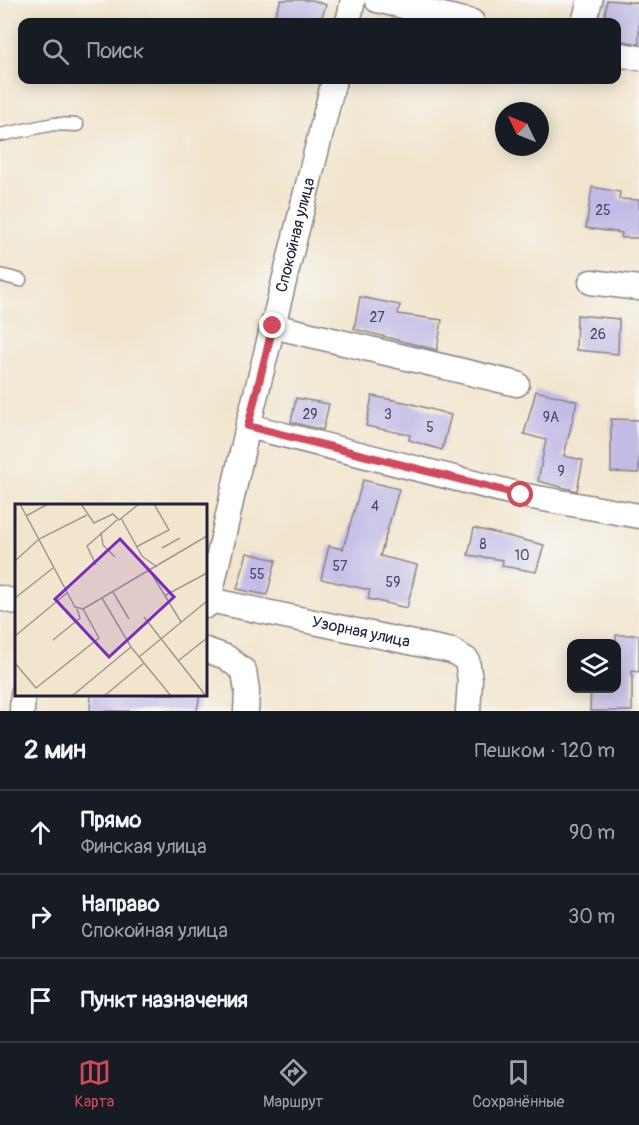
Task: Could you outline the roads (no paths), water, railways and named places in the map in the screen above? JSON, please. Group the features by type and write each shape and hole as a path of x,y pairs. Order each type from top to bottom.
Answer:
{"street":[{"path":"349,18 353,0"},
{"path":"378,0 455,18"},
{"path":"585,18 590,0"},
{"path":"621,55 639,58"},
{"name":"Спокойная улица","path":"207,603 248,426 333,84"},
{"path":"591,282 639,288"},
{"path":"273,326 517,384"},
{"path":"248,426 521,495 639,516"},
{"path":"0,598 15,602"},
{"name":"Узорная улица","path":"207,603 452,651 467,660 470,680 468,711"},
{"path":"207,650 226,657 244,671 247,691 246,711"},
{"path":"22,711 23,696"}],"lane":[{"path":"0,135 54,124 77,125"},
{"path":"0,275 20,280"}]}
